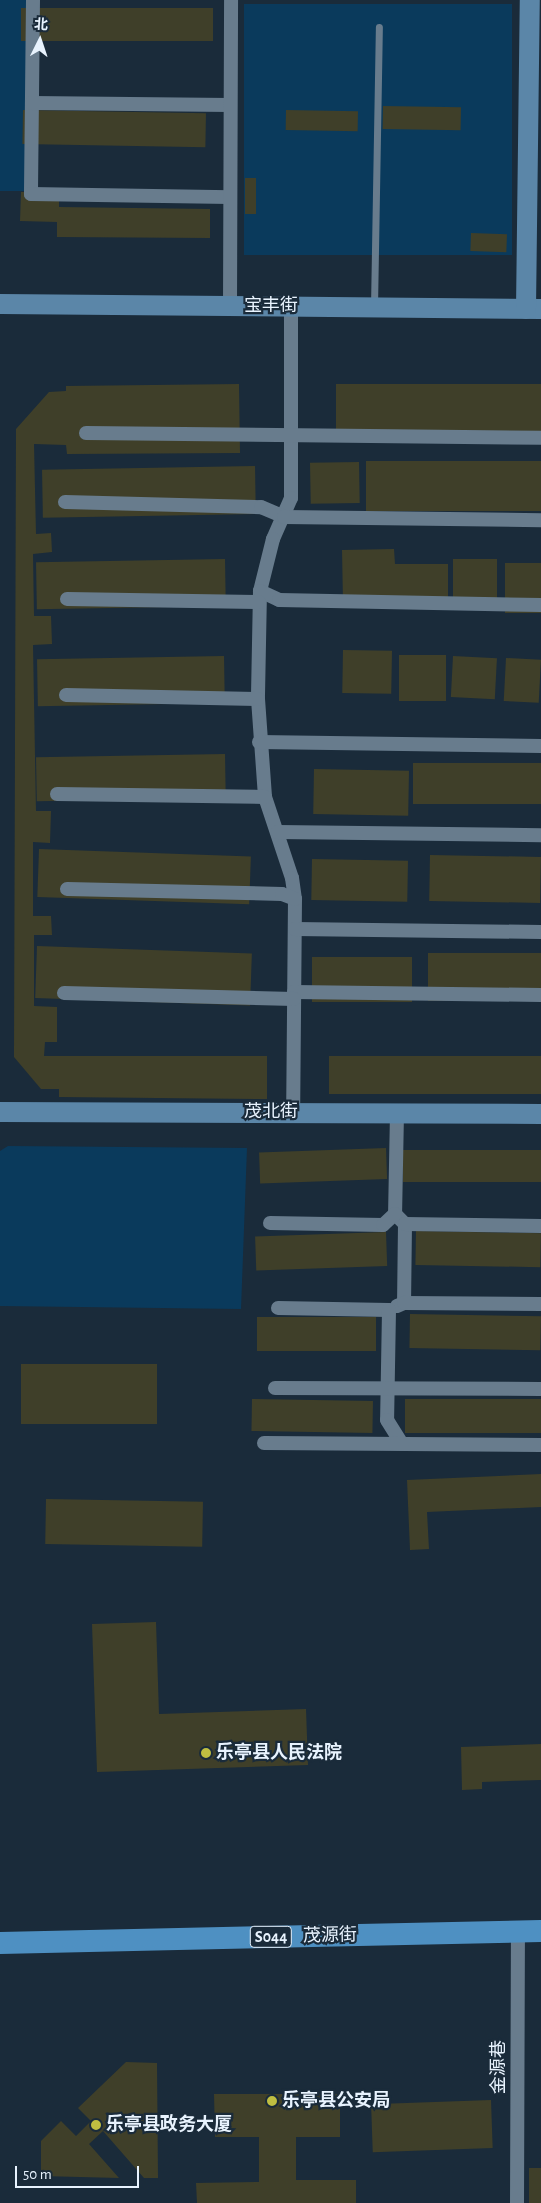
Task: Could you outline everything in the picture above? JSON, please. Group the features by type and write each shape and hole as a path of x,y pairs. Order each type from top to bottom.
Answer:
{"main road":[{"name":"茂源街","path":"0,1943 541,1931"}],"street":[{"path":"33,0 31,194 230,197"},
{"path":"230,306 231,0"},
{"path":"530,0 534,309"},
{"path":"32,103 230,105"},
{"name":"宝丰街","path":"0,304 534,309"},
{"path":"291,307 291,498 273,538 260,597 258,699 259,742 265,797 278,832 295,899 293,1112"},
{"path":"86,433 541,438"},
{"path":"65,502 261,507 284,517 541,520"},
{"path":"67,599 260,597 279,600 541,605"},
{"path":"66,695 258,699"},
{"path":"259,742 541,746"},
{"path":"57,794 265,797"},
{"path":"278,832 541,835"},
{"path":"67,889 282,894 295,899"},
{"path":"295,929 541,932"},
{"path":"64,993 541,995"},
{"name":"茂北街","path":"0,1112 541,1114"},
{"path":"397,1113 404,1303"},
{"path":"270,1223 383,1225 400,1219 541,1226"},
{"path":"278,1308 390,1310 404,1303 541,1304"},
{"path":"390,1310 387,1420 402,1444"},
{"path":"275,1388 541,1390"},
{"path":"264,1443 541,1445"},
{"name":"金源巷","path":"517,2203 518,1932"}],"lane":[{"path":"374,307 379,27"}],"shaded area":[{"path":"0,0 27,0 27,191 0,191"},
{"path":"244,4 512,4 512,255 244,255"},
{"path":"8,1146 247,1148 241,1309 0,1306 0,1151"}],"building":[{"path":"21,8 213,8 213,41 21,41"},
{"path":"383,106 461,107 461,130 383,129"},
{"path":"23,110 206,113 205,147 22,144"},
{"path":"286,110 358,111 358,131 286,130"},
{"path":"245,178 256,178 256,214 245,214"},
{"path":"21,192 59,192 59,207 210,209 210,238 57,237 57,222 20,221"},
{"path":"471,233 507,234 506,252 470,251"},
{"path":"239,384 240,453 67,454 66,445 34,444 36,534 51,533 52,552 33,554 34,616 51,616 52,644 33,645 36,811 51,811 50,843 33,842 33,916 51,916 52,935 34,935 34,1006 57,1007 57,1042 45,1042 44,1056 267,1056 267,1099 59,1097 59,1089 41,1089 14,1057 16,429 49,392 66,391 66,386"},
{"path":"336,384 541,384 541,442 336,442"},
{"path":"366,461 541,461 541,511 366,511"},
{"path":"359,462 360,503 311,504 310,463"},
{"path":"255,466 256,514 43,518 42,470"},
{"path":"394,549 395,564 448,564 448,601 343,603 342,550"},
{"path":"225,559 226,606 37,609 36,562"},
{"path":"453,559 497,559 497,598 453,598"},
{"path":"505,563 541,563 541,613 505,613"},
{"path":"343,650 392,651 391,694 342,693"},
{"path":"399,655 446,655 446,701 399,701"},
{"path":"224,656 225,703 38,706 37,659"},
{"path":"453,656 497,658 495,699 451,697"},
{"path":"506,658 541,660 539,703 504,701"},
{"path":"225,754 226,798 37,801 36,757"},
{"path":"413,763 541,763 541,804 413,804"},
{"path":"314,769 409,771 408,816 313,814"},
{"path":"39,849 251,856 249,904 37,897"},
{"path":"430,855 541,857 540,903 429,901"},
{"path":"312,859 408,861 407,902 311,900"},
{"path":"37,946 252,954 250,1005 35,998"},
{"path":"428,953 541,953 541,1001 428,1001"},
{"path":"312,957 412,957 412,1002 312,1002"},
{"path":"329,1056 541,1056 541,1094 329,1094"},
{"path":"386,1148 387,1179 260,1183 259,1152"},
{"path":"403,1150 541,1150 541,1182 403,1182"},
{"path":"416,1231 541,1233 540,1267 415,1265"},
{"path":"386,1232 387,1266 256,1271 255,1237"},
{"path":"410,1314 541,1316 540,1350 409,1348"},
{"path":"257,1317 376,1317 376,1351 257,1351"},
{"path":"21,1364 157,1364 157,1424 21,1424"},
{"path":"252,1399 373,1401 372,1433 251,1431"},
{"path":"405,1399 541,1399 541,1433 405,1433"},
{"path":"541,1474 541,1507 427,1512 429,1549 410,1550 407,1480"},
{"path":"46,1499 203,1502 202,1547 45,1544"},
{"name":"乐亭县人民法院","path":"156,1622 159,1714 306,1709 308,1765 97,1772 92,1624"},
{"path":"541,1744 541,1780 482,1782 482,1789 462,1790 461,1747"},
{"path":"126,2062 157,2063 158,2178 144,2178 103,2131 89,2144 119,2178 41,2176 41,2141 61,2121 76,2136 91,2121 78,2108"},
{"name":"乐亭县公安局","path":"214,2094 340,2094 340,2137 296,2137 296,2180 356,2180 356,2203 197,2203 196,2183 259,2182 259,2137 215,2137"},
{"path":"491,2100 493,2148 373,2152 371,2104"},
{"path":"529,2168 541,2168 541,2203 529,2203"}],"place":[{"name":"乐亭县人民法院","path":"206,1753"},
{"name":"乐亭县公安局","path":"272,2101"},
{"name":"乐亭县政务大厦","path":"96,2125"}]}
